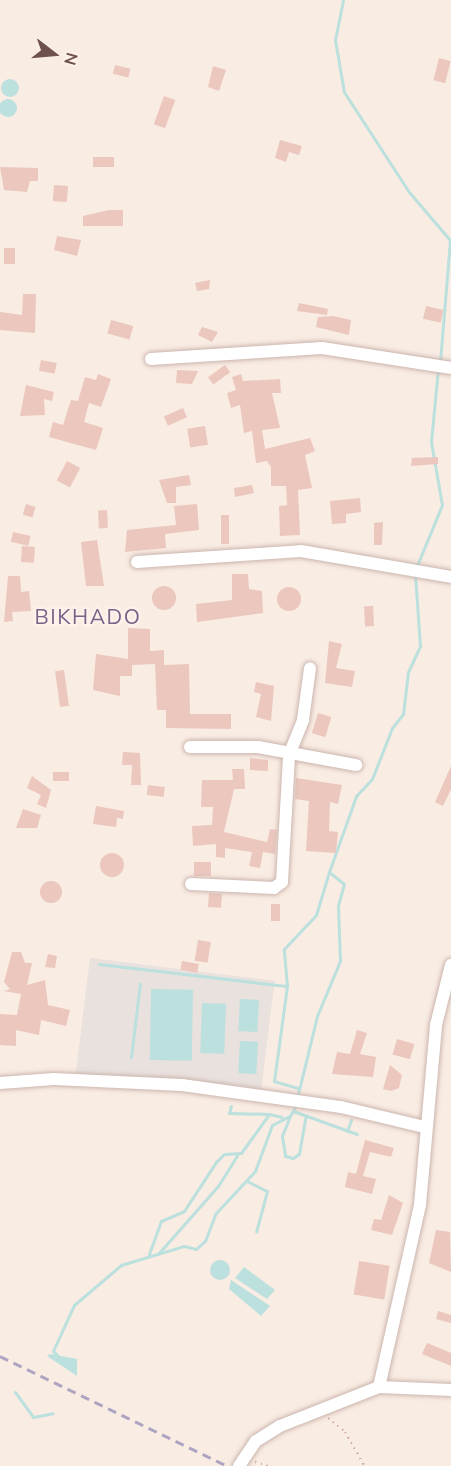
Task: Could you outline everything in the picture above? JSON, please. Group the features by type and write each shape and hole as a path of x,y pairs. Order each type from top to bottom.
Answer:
{"street":[{"path":"151,359 322,348 448,367"},
{"path":"137,562 301,551 451,577"},
{"path":"190,884 274,888 282,882 289,755 303,720 310,668"},
{"path":"190,747 258,747 289,755 356,765"},
{"path":"379,1387 420,1205 424,1127 436,1025 451,965"},
{"path":"0,1083 54,1079 182,1084 341,1107 424,1127"},
{"path":"239,1466 256,1441 319,1410 379,1387 451,1390"}],"path":[{"path":"319,1410 345,1432 365,1466"}],"shaded area":[{"path":"90,958 275,981 260,1098 76,1075"}],"water":[{"path":"6,79 14,79 19,84 17,95 6,97 1,92 1,84"},
{"path":"4,99 12,99 17,104 15,115 4,117 -1,112 -1,104"},
{"path":"151,989 193,990 192,1061 150,1060"},
{"path":"240,999 259,1000 257,1032 238,1031"},
{"path":"202,1003 226,1004 224,1054 200,1053"},
{"path":"240,1041 258,1042 256,1074 238,1073"},
{"path":"220,1260 227,1263 230,1270 227,1277 220,1280 213,1277 210,1270 213,1263"},
{"path":"244,1267 275,1290 267,1299 235,1278"},
{"path":"231,1280 270,1306 261,1316 229,1289"},
{"path":"50,1354 77,1359 77,1376 47,1356"}],"building":[{"path":"439,58 451,61 445,83 433,80"},
{"path":"115,65 131,69 128,78 113,74"},
{"path":"213,66 226,70 219,91 208,87"},
{"path":"164,96 175,100 165,128 154,124"},
{"path":"280,140 302,146 299,155 289,152 286,162 275,158"},
{"path":"93,157 114,157 114,167 93,167"},
{"path":"0,167 38,168 38,181 30,181 27,192 4,190"},
{"path":"54,185 68,186 67,202 53,201"},
{"path":"109,210 123,210 123,226 83,226 83,216"},
{"path":"57,236 81,240 77,256 54,250"},
{"path":"4,248 15,248 15,264 4,264"},
{"path":"210,280 209,289 197,291 195,283"},
{"path":"23,294 36,294 35,333 0,330 0,312 22,315"},
{"path":"299,303 328,309 327,315 297,311"},
{"path":"426,306 444,310 441,323 423,319"},
{"path":"333,316 351,320 349,335 316,327 318,317"},
{"path":"111,320 133,326 130,339 107,334"},
{"path":"202,327 218,332 212,342 198,335"},
{"path":"41,360 57,363 55,374 39,371"},
{"path":"225,365 230,372 213,385 208,377"},
{"path":"177,370 198,371 192,384 176,383"},
{"path":"98,374 111,379 101,407 89,403 84,422 103,428 96,450 49,437 53,422 63,425 71,400 78,401 85,377 96,380"},
{"path":"241,374 243,381 280,379 281,393 272,393 280,428 262,430 265,449 310,438 315,451 305,455 312,488 298,490 300,535 280,536 279,506 287,505 286,486 271,486 271,467 267,461 256,463 252,431 244,433 240,405 231,408 227,393 236,390 232,377"},
{"path":"26,385 54,392 52,401 44,399 45,415 20,416"},
{"path":"183,408 187,417 168,426 164,417"},
{"path":"205,426 208,445 190,448 187,429"},
{"path":"438,457 438,464 411,466 412,458"},
{"path":"67,461 80,468 70,487 57,480"},
{"path":"189,475 191,485 176,487 176,503 167,503 159,480"},
{"path":"252,485 254,493 235,497 234,488"},
{"path":"360,498 361,512 346,514 346,523 332,524 330,501"},
{"path":"26,504 36,507 32,517 23,515"},
{"path":"197,504 199,530 165,534 166,548 125,552 127,530 176,525 174,506"},
{"path":"98,510 107,510 108,528 99,528"},
{"path":"221,515 229,515 229,544 221,544"},
{"path":"383,522 382,545 374,545 374,523"},
{"path":"13,532 31,536 28,546 11,542"},
{"path":"97,540 104,586 86,586 81,542"},
{"path":"22,546 35,547 34,563 21,562"},
{"path":"232,574 248,574 249,589 262,591 263,613 197,622 196,604 232,600"},
{"path":"8,576 20,576 21,592 29,591 31,611 12,612 13,621 4,622"},
{"path":"164,586 169,587 175,593 175,603 169,609 164,610 159,609 153,603 152,598 153,593 159,587"},
{"path":"289,587 297,591 301,599 297,607 289,611 281,607 277,599 281,591"},
{"path":"364,606 373,606 374,626 365,626"},
{"path":"128,628 150,629 150,651 164,650 164,665 189,664 190,714 231,714 231,729 166,728 166,710 157,710 155,664 132,665 132,676 120,676 120,696 93,690 96,654 128,659"},
{"path":"329,641 342,644 336,668 355,671 352,687 325,683"},
{"path":"64,670 69,706 60,707 55,671"},
{"path":"256,682 274,686 271,721 256,717 261,694 254,692"},
{"path":"318,713 331,717 325,737 312,733"},
{"path":"123,752 140,753 141,785 131,785 132,765 122,765"},
{"path":"250,758 268,760 268,771 250,770"},
{"path":"451,766 451,789 443,806 435,802"},
{"path":"232,769 244,769 245,789 234,789 224,832 267,842 270,829 277,830 275,854 263,852 260,868 249,866 252,852 225,848 225,858 216,857 216,844 193,846 192,826 212,825 213,807 201,807 202,780 233,780"},
{"path":"53,772 69,772 69,781 53,781"},
{"path":"32,776 51,790 46,808 37,804 41,795 27,788"},
{"path":"296,778 342,785 338,804 330,802 329,831 338,832 336,853 306,851 309,801 295,799"},
{"path":"148,785 165,787 164,797 147,795"},
{"path":"96,806 124,811 123,819 117,818 116,827 93,824"},
{"path":"23,809 41,815 37,828 16,828"},
{"path":"112,853 121,856 124,865 121,874 112,877 103,874 100,865 103,856"},
{"path":"194,862 211,862 211,876 194,876"},
{"path":"47,881 55,881 62,888 62,896 55,903 47,903 40,896 40,888"},
{"path":"209,893 222,894 221,908 208,907"},
{"path":"271,904 280,904 280,921 271,921"},
{"path":"198,940 211,942 208,963 195,961"},
{"path":"12,952 21,952 25,963 32,963 27,985 45,980 48,1005 70,1010 66,1026 41,1020 39,1035 16,1030 16,1046 0,1045 0,1014 17,1015 21,994 4,991 10,989 4,982"},
{"path":"48,954 57,956 55,968 45,967"},
{"path":"182,961 199,964 197,973 180,970"},
{"path":"357,1030 367,1033 360,1054 376,1057 373,1077 332,1074 337,1052 350,1054"},
{"path":"397,1039 414,1044 410,1059 393,1054"},
{"path":"390,1065 402,1075 399,1088 391,1091 383,1089"},
{"path":"365,1140 394,1148 391,1157 370,1152 363,1176 376,1179 372,1194 345,1187 348,1172 356,1174"},
{"path":"389,1195 403,1203 392,1235 371,1230 374,1219 381,1220"},
{"path":"436,1230 450,1232 451,1272 429,1263"},
{"path":"359,1261 390,1266 384,1299 354,1295"},
{"path":"438,1311 451,1315 451,1323 436,1319"},
{"path":"427,1343 451,1353 451,1366 422,1354"}],"waterway":[{"path":"343,0 335,40 344,92 409,192 450,240 440,362"},
{"path":"416,568 442,505 431,442 438,368"},
{"path":"298,1094 317,1016 340,961 338,906 344,884 329,872 356,796 372,779 392,728 403,714 408,672 420,646 415,575"},
{"path":"298,1088 274,1081 287,986 284,949 316,915 329,872"},
{"path":"99,964 287,986"},
{"path":"131,1057 140,984"},
{"path":"231,1106 229,1113 269,1114"},
{"path":"59,1357 53,1351 74,1305 121,1265 184,1246 196,1249 205,1241 216,1213 255,1171 272,1125 290,1116 295,1107"},
{"path":"293,1111 357,1134"},
{"path":"149,1254 161,1221 184,1211 216,1162 224,1154 241,1153 269,1114 282,1117"},
{"path":"290,1116 282,1136 285,1156 293,1158 299,1154 306,1116"},
{"path":"347,1131 351,1120"},
{"path":"158,1254 218,1186 237,1155"},
{"path":"247,1181 267,1191 256,1232"},
{"path":"15,1392 33,1417 53,1413"}],"railway":[{"path":"0,1356 228,1466"}],"district":[{"name":"BIKHADO","path":"88,616"}]}
